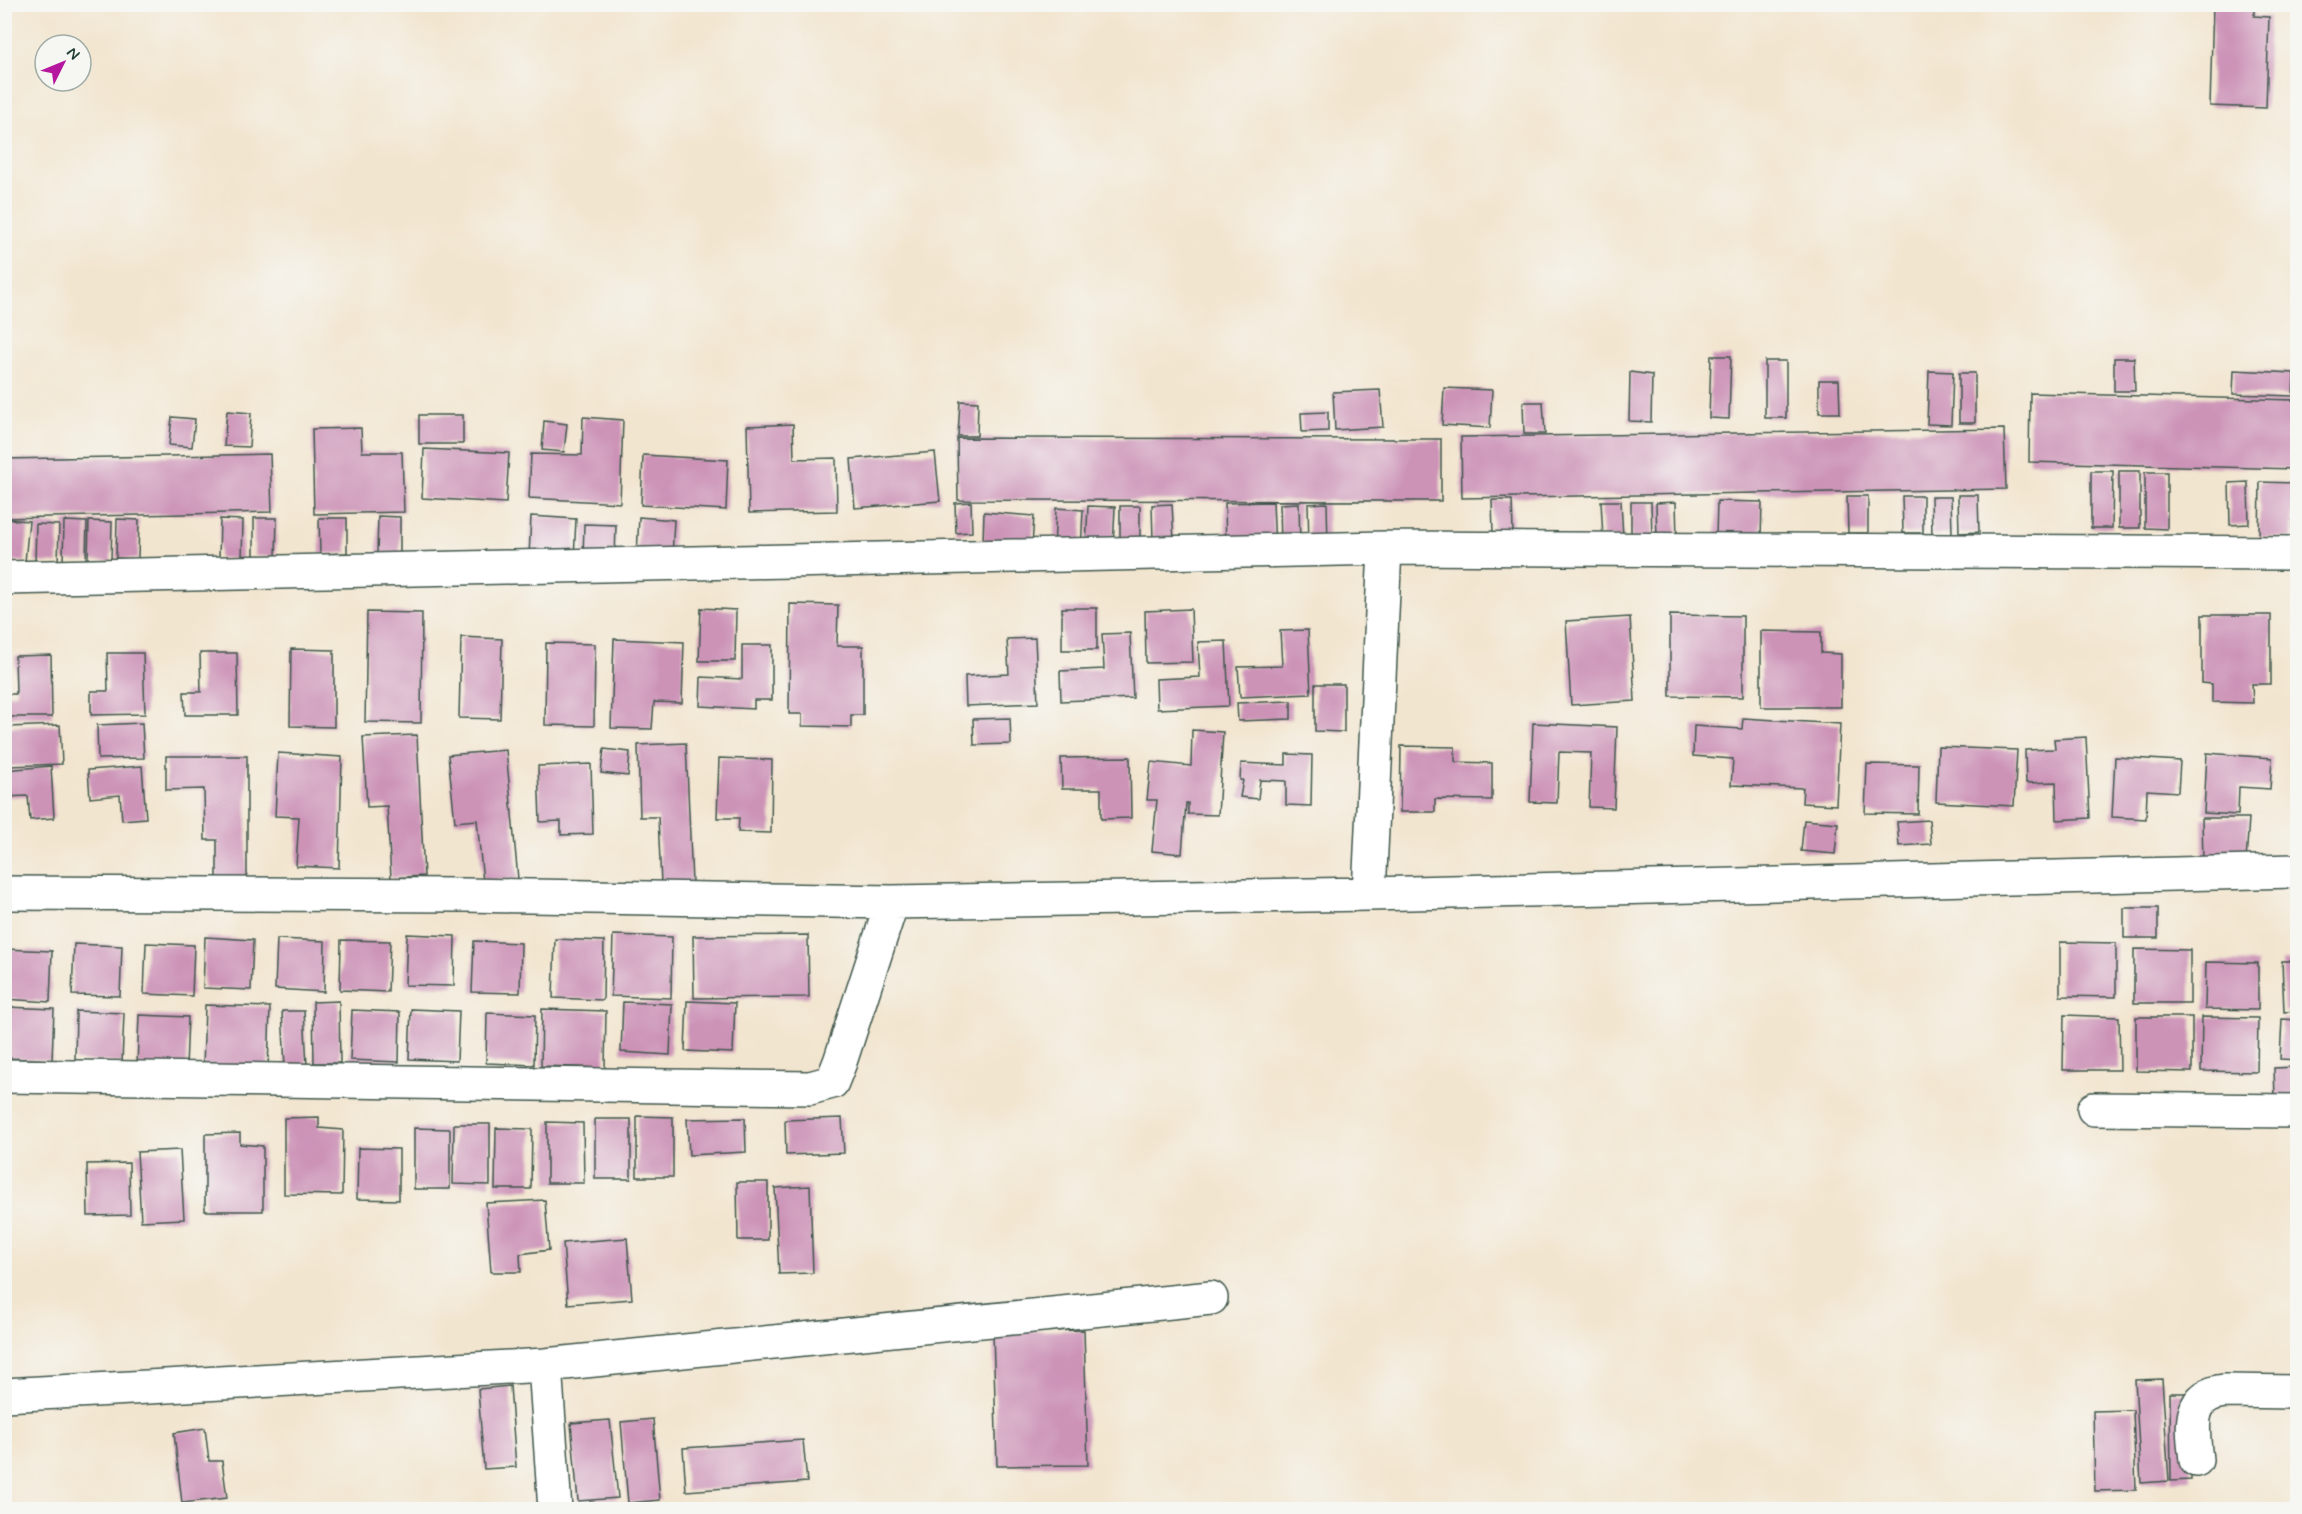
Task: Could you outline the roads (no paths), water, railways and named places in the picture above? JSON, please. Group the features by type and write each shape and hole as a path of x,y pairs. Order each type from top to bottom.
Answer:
{"street":[{"path":"4,578 1385,548 2298,553"},
{"path":"1369,894 1385,548"},
{"path":"4,893 463,895 892,902 1369,894 2298,871"},
{"path":"4,1076 810,1088 832,1082 892,902"},
{"path":"2094,1109 2298,1111"},
{"path":"4,1395 545,1365 1211,1298"},
{"path":"545,1365 555,1509"},
{"path":"2196,1460 2193,1428 2195,1410 2200,1401 2214,1392 2298,1392"}]}
